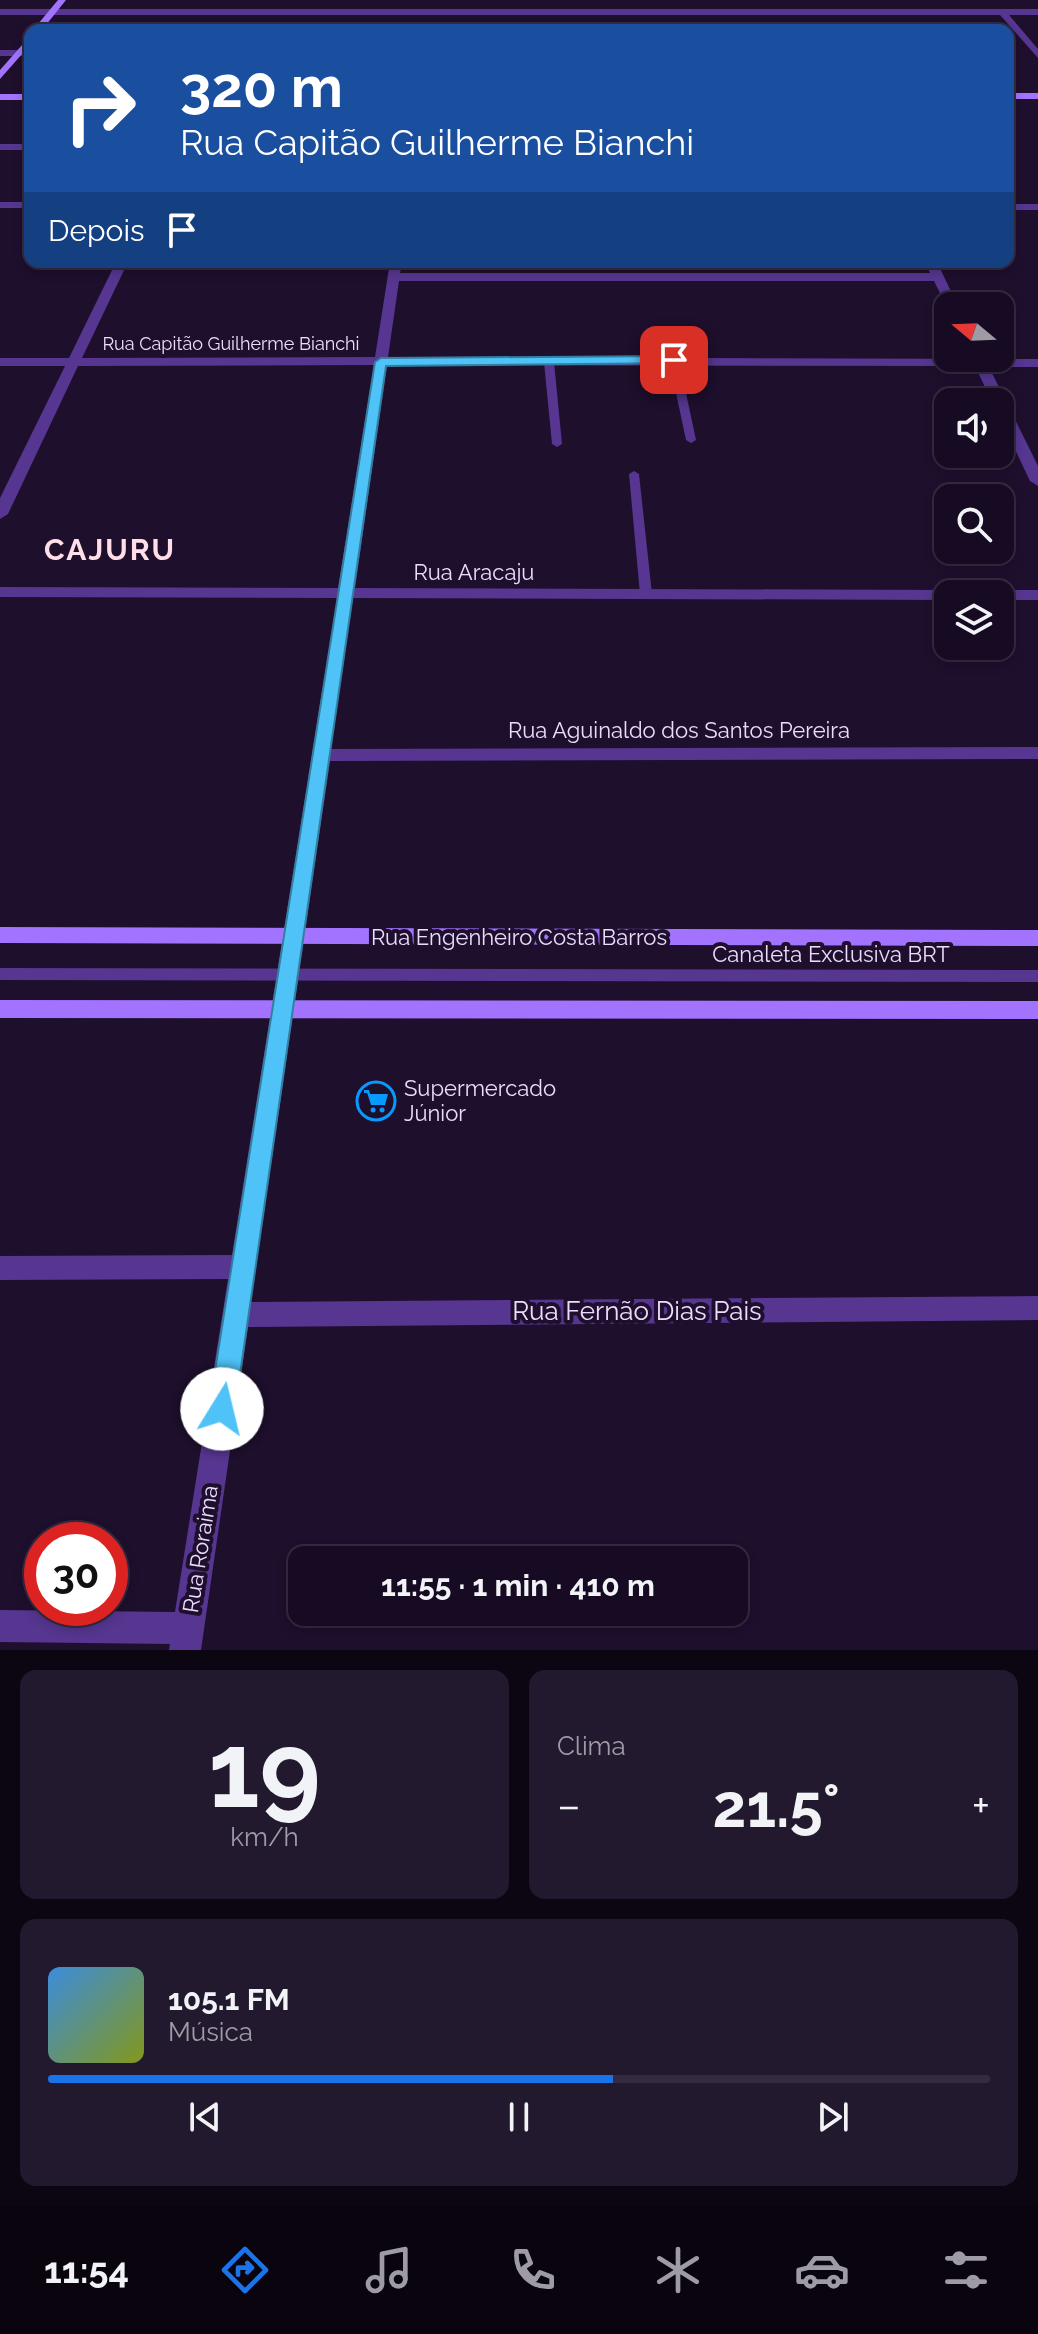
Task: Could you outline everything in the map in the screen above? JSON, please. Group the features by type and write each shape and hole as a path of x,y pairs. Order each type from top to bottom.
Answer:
{"street":[{"path":"42,24 62,0"},
{"path":"242,12 248,0"},
{"path":"433,17 436,0"},
{"path":"803,0 811,17"},
{"path":"0,12 242,12 433,17 811,17 1038,12"},
{"path":"1002,12 1012,24"},
{"path":"1014,26 1038,55"},
{"path":"0,76 24,46"},
{"path":"0,53 24,53"},
{"path":"1014,96 1038,96"},
{"path":"0,97 24,97"},
{"path":"0,147 24,147"},
{"path":"0,205 24,205"},
{"path":"1014,207 1038,207"},
{"path":"0,514 119,268"},
{"path":"934,268 945,292"},
{"path":"395,270 938,277"},
{"name":"Rua Roraima","path":"186,1639 395,270"},
{"name":"Rua Capitão Guilherme Bianchi","path":"0,362 934,360"},
{"name":"Rua Capitão Guilherme Bianchi","path":"1014,362 1038,363"},
{"path":"1014,432 1038,481"},
{"name":"Rua Aracaju","path":"0,592 934,595"},
{"path":"1014,595 1038,595"},
{"name":"Rua Aguinaldo dos Santos Pereira","path":"321,755 1038,753"},
{"name":"Rua Engenheiro Costa Barros","path":"0,935 1038,938"},
{"path":"0,1009 1038,1010"},
{"path":"0,1268 243,1267"},
{"name":"Rua Fernão Dias Pais","path":"236,1315 1038,1308"},
{"path":"0,1626 186,1639"}],"lane":[{"path":"674,360 691,440"},
{"path":"549,362 557,444"},
{"path":"634,474 646,594"},
{"name":"Canaleta Exclusiva BRT","path":"0,974 1038,976"}],"place":[{"name":"Supermercado Júnior","path":"376,1101"}],"district":[{"name":"CAJURU","path":"110,550"}],"route":[{"path":"222,1409 381,362 674,360"}]}
